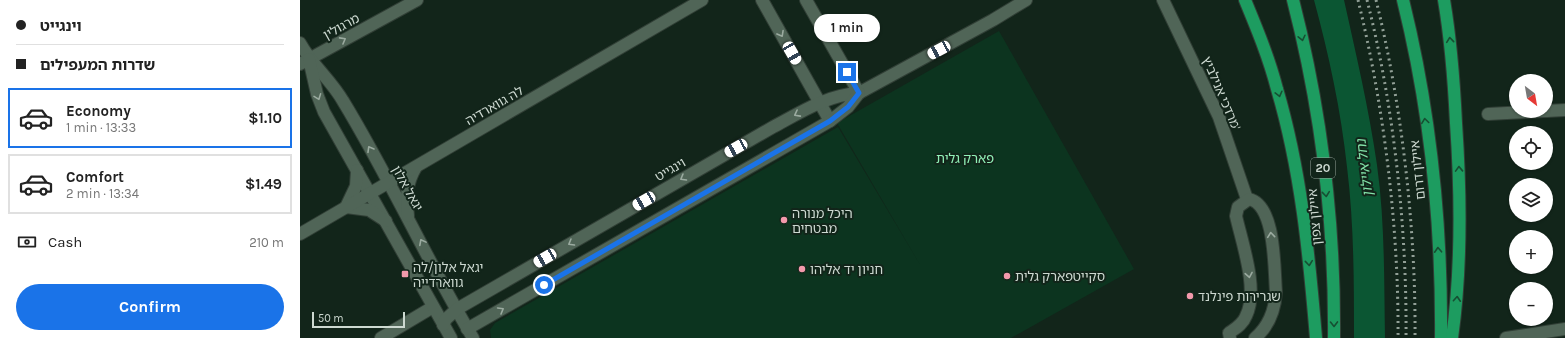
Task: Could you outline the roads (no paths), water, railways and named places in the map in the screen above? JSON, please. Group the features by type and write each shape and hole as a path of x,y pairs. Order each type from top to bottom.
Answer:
{"highway":[{"path":"1241,0 1251,15"},
{"path":"1245,0 1277,89 1292,150 1307,246 1316,338"},
{"name":"איילון צפון","path":"1292,0 1303,43 1312,90 1324,178 1332,256 1334,338"},
{"name":"איילון דרום","path":"1403,0 1418,71 1430,157 1438,249 1441,338"},
{"path":"1444,0 1453,72 1460,215 1460,263 1452,338"}],"street":[{"name":"מרגולין","path":"304,62 417,0"},
{"name":"לה גווארדיה","path":"300,234 416,168 702,0"},
{"path":"762,0 830,121"},
{"path":"806,0 859,93"},
{"name":"וינגייט","path":"443,325 446,319 457,309 680,180 820,102 837,96 859,93 993,20 1026,0"},
{"name":"מרדכי אנילביץ'","path":"1163,0 1219,117 1247,200"},
{"name":"יגאל אלון","path":"300,43 304,62 312,78 324,112 451,338"},
{"name":"יגאל אלון","path":"304,62 327,78 343,100 408,216 470,334"},
{"name":"וינגייט","path":"470,334 830,121 848,107 859,93"},
{"path":"1553,111 1565,110"},
{"path":"1488,114 1509,113"},
{"path":"408,216 406,190 408,181 416,168"},
{"path":"357,170 356,186 346,208 369,210 386,221"},
{"path":"1227,336 1241,324 1250,305 1249,277 1236,216 1238,207 1247,200 1258,202 1268,219 1276,292 1270,320 1255,338"},
{"path":"380,338 433,307"},
{"path":"1506,338 1565,329"}],"water":[{"name":"נחל איילון","path":"1314,0 1344,0 1362,82 1374,144 1380,186 1384,251 1385,338 1354,338 1354,274 1347,167 1334,83"}],"railway":[{"path":"1358,0 1375,82 1388,168 1396,254 1398,338"},
{"path":"1367,0 1385,82 1397,168 1404,254 1406,338"},
{"path":"1376,0 1393,82 1406,168 1413,254 1415,338"}],"place":[{"name":"היכל מנורה מבטחים","path":"784,220"},
{"name":"חניון יד אליהו","path":"802,269"},
{"name":"יגאל אלון/לה גווארדייה","path":"405,274"},
{"name":"סקייטפארק גלית","path":"1007,276"},
{"name":"שגרירות פינלנד","path":"1190,296"}],"park label":[{"name":"פארק גלית","path":"965,158"}]}
